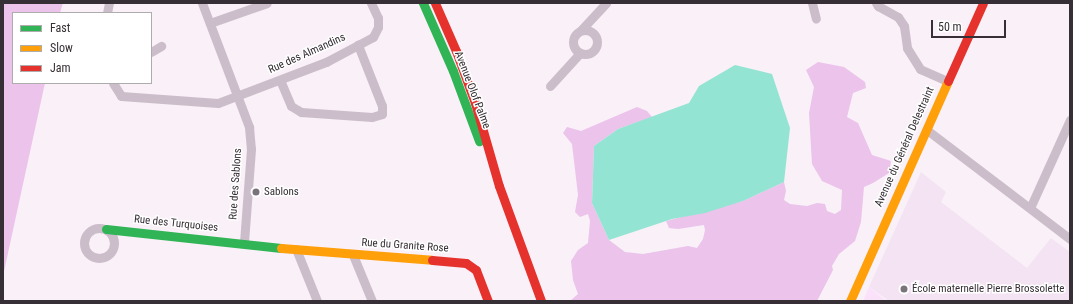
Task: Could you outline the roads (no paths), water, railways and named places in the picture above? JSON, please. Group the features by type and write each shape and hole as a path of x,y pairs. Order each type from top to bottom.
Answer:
{"street":[{"name":"Rue des Sablons","path":"202,3 249,127 251,149 244,244"},
{"path":"210,23 267,3"},
{"name":"Rue des Almandins","path":"114,84 121,96 218,103 326,62 373,37 378,27 378,18 371,3"},
{"name":"Avenue Olof Palme","path":"423,3 453,71 485,158 499,186"},
{"name":"Avenue Olof Palme","path":"434,3 456,51 475,103 499,186 541,301"},
{"path":"581,30 592,32 595,35 598,42 592,53 580,53 574,48 572,44 574,36 606,3"},
{"path":"812,3 816,19"},
{"path":"876,3 878,6 898,17 904,26 907,48 920,69 947,81"},
{"name":"Avenue du Général Delestraint","path":"850,301 983,3"},
{"path":"280,80 291,106 301,112 372,117 382,114 382,106 358,45"},
{"path":"152,51 161,46"},
{"path":"550,86 580,53"},
{"path":"1030,208 1070,120"},
{"path":"927,130 1070,239"},
{"name":"Rue des Turquoises","path":"106,229 244,244"},
{"path":"244,244 296,249 317,301"},
{"name":"Rue du Granite Rose","path":"296,249 466,263 476,270 488,301"},
{"path":"353,254 372,301"}],"place":[{"name":"Sablons","path":"256,192"},
{"name":"École maternelle Pierre Brossolette","path":"904,289"}]}
